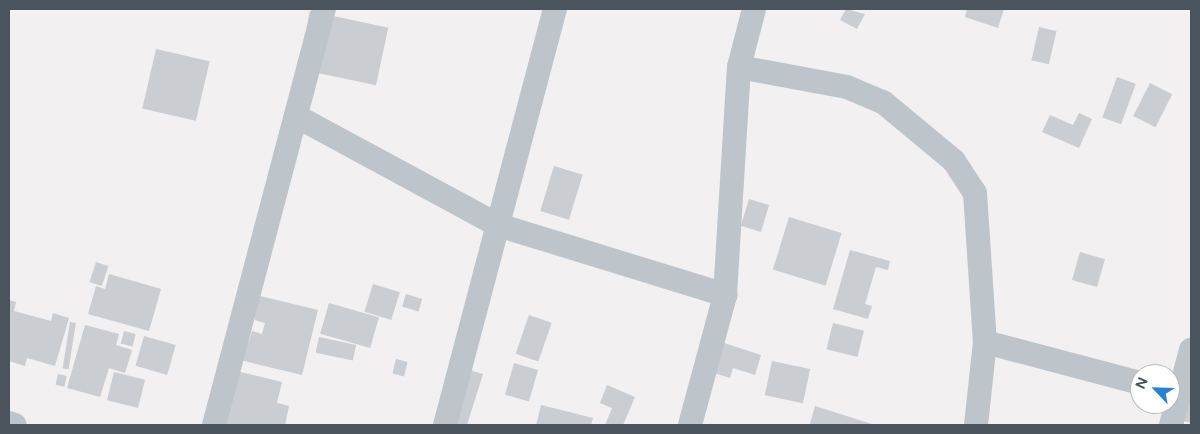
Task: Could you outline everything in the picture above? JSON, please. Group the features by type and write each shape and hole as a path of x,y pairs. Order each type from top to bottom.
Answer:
{"street":[{"path":"214,425 324,9"},
{"path":"445,425 555,9"},
{"path":"690,425 725,295 739,67 754,9"},
{"path":"739,67 847,87 884,102 954,161 975,193 985,342 976,425"},
{"path":"296,116 498,225 725,295"},
{"path":"985,342 1130,380"},
{"path":"1180,379 1191,350"},
{"path":"9,424 15,425"}],"building":[{"path":"846,9 865,14 857,29 840,20"},
{"path":"967,9 1004,9 998,28 965,17"},
{"path":"310,11 388,28 376,85 298,69"},
{"path":"1039,27 1057,31 1049,64 1031,60"},
{"path":"156,49 210,61 196,121 142,108"},
{"path":"1117,77 1136,84 1121,124 1102,117"},
{"path":"1150,83 1172,94 1155,127 1133,116"},
{"path":"1079,113 1092,119 1079,148 1042,132 1050,115 1073,125"},
{"path":"554,166 583,175 569,220 540,211"},
{"path":"749,199 769,205 761,232 741,226"},
{"path":"789,217 842,233 826,286 773,270"},
{"path":"850,250 890,261 888,270 876,267 865,304 872,306 868,319 833,309"},
{"path":"1080,252 1105,259 1097,287 1072,280"},
{"path":"96,262 108,266 102,286 90,282"},
{"path":"109,274 161,289 149,331 88,314 96,286 105,289"},
{"path":"373,284 400,292 391,320 365,312"},
{"path":"406,294 422,299 418,311 402,306"},
{"path":"256,295 318,310 302,375 240,360 245,341 249,341 252,331 262,334 265,323 255,320"},
{"path":"9,300 16,302 14,311 51,321 53,313 69,318 55,366 27,358 25,366 9,361"},
{"path":"329,303 379,317 370,348 320,334"},
{"path":"529,315 552,323 538,362 516,354"},
{"path":"70,322 76,323 69,369 63,368"},
{"path":"833,323 864,331 858,357 826,349"},
{"path":"85,325 119,334 116,345 132,350 125,373 109,368 100,397 67,388"},
{"path":"124,331 136,334 132,347 121,344"},
{"path":"144,336 176,345 167,375 135,366"},
{"path":"319,337 356,345 353,361 316,353"},
{"path":"718,341 761,355 755,375 733,368 730,378 708,371"},
{"path":"396,359 408,362 404,376 392,374"},
{"path":"772,361 810,369 803,403 765,395"},
{"path":"514,363 538,370 529,402 505,395"},
{"path":"452,365 483,374 467,425 451,425"},
{"path":"224,368 282,382 277,403 289,406 285,425 204,425"},
{"path":"114,372 145,380 138,408 107,400"},
{"path":"58,374 67,376 64,387 56,385"},
{"path":"607,385 635,397 623,425 605,425 612,408 600,403"},
{"path":"1180,394 1191,397 1191,423 1171,418 1172,414 1180,414"},
{"path":"541,405 593,418 591,425 536,425"},
{"path":"815,406 875,425 810,424"}]}
